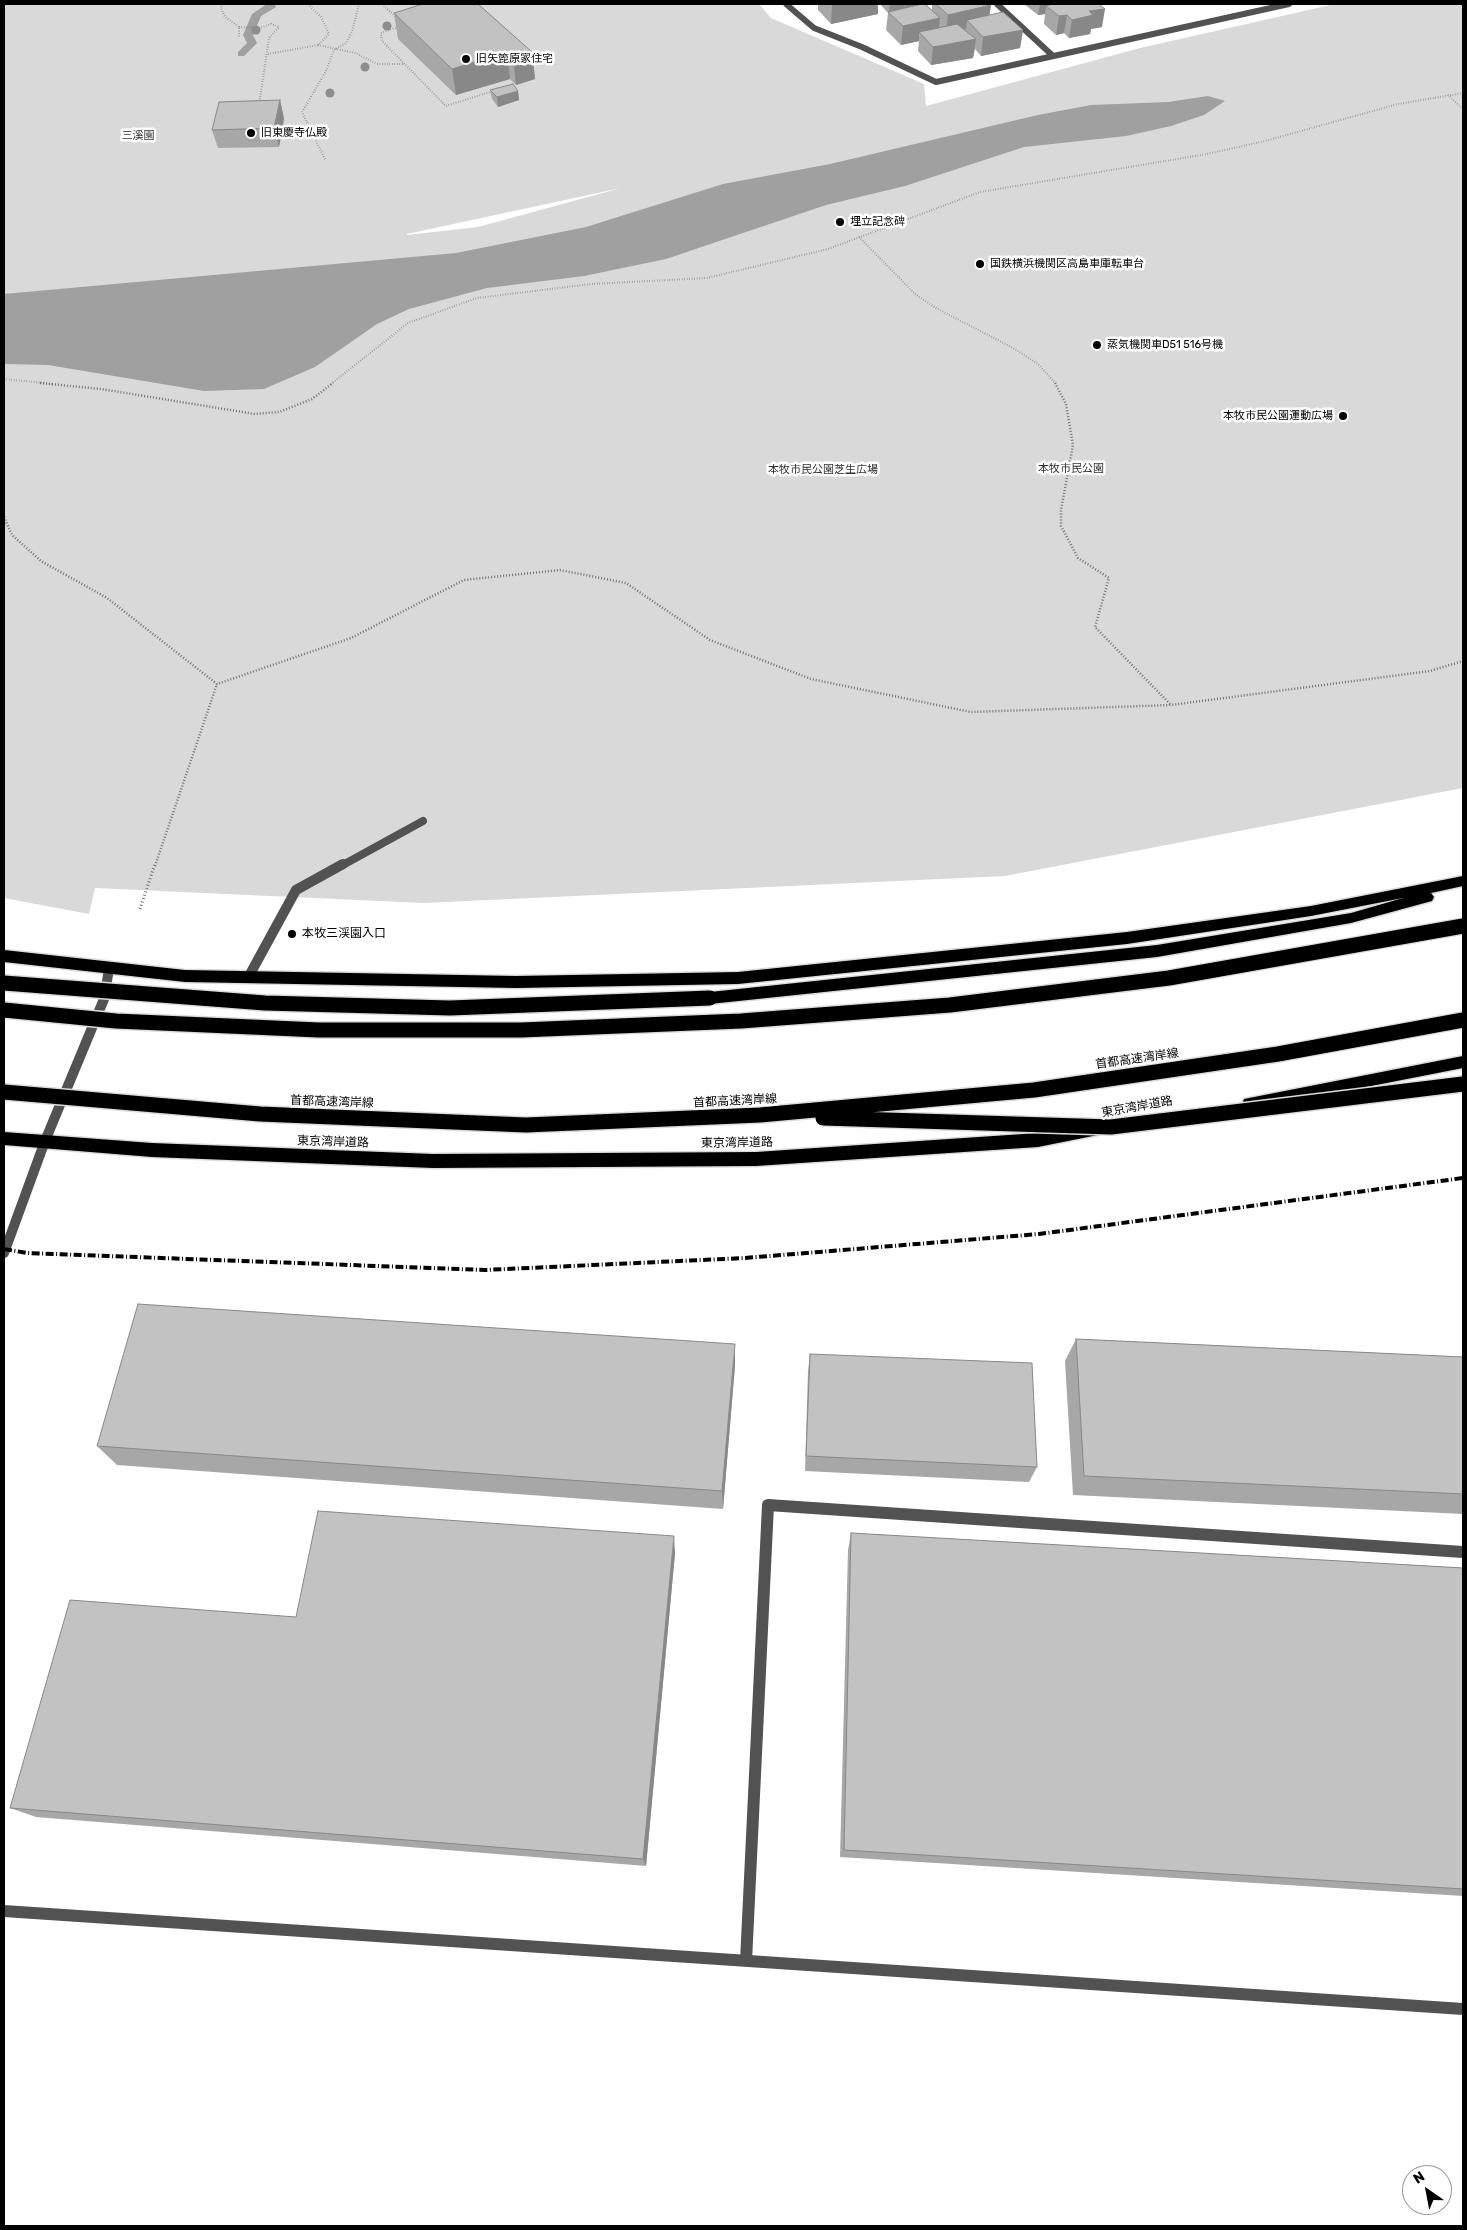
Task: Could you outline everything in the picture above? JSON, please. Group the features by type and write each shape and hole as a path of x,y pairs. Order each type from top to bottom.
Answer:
{"highway":[{"path":"4,956 185,976 516,982 738,978 1127,938 1310,911 1463,881"},
{"path":"4,983 265,1003 450,1008 710,998 1157,951 1351,918 1463,887"},
{"path":"4,1010 116,1021 319,1030 521,1030 742,1021 950,1005 1169,978 1463,926"},
{"name":"首都高速湾岸線","path":"4,1092 260,1114 526,1125 760,1116 1034,1090 1278,1054 1463,1020"},
{"name":"東京湾岸道路","path":"4,1139 152,1150 433,1161 756,1159 1038,1140 1306,1094 1463,1062"},
{"path":"760,1116 1111,1127 1463,1084"}],"street":[{"path":"786,4 814,28 862,47 936,82 1289,4"},
{"path":"997,4 1053,56"},
{"path":"249,976 296,890 423,822"},
{"path":"4,1253 45,1141 104,999 109,969"},
{"path":"746,1961 768,1505 1463,1552"},
{"path":"4,1911 1463,2009"}],"path":[{"path":"222,4 221,8 225,17 239,27 260,28 271,24 279,27 269,38 268,54 257,110"},
{"path":"308,4 321,17 329,34 318,45"},
{"path":"325,159 302,112 326,71 334,50 346,43 352,32 359,4"},
{"path":"382,4 398,20"},
{"path":"404,25 381,33 382,41 446,106 495,91"},
{"path":"239,27 239,38"},
{"path":"268,54 318,45 334,50 355,53 377,64 403,64"},
{"path":"4,379 102,389 226,411 255,414 278,412 312,399 408,322 452,305 477,298 505,293 591,284 707,278 828,249 980,192 1207,154 1265,141 1398,104 1463,93"},
{"path":"1448,95 1463,109"},
{"path":"859,237 915,294 936,308 1013,348 1038,364 1055,382 1066,404 1071,424 1073,446 1061,510 1061,526 1078,558 1109,578 1095,627 1171,705"},
{"path":"4,517 12,535 41,561 107,598 217,684"},
{"path":"217,684 351,638 464,580 560,570 626,582 710,640 811,679 971,712 1171,705 1430,671 1463,661"},
{"path":"140,909 217,684"}],"green space":[{"name":"本牧市民公園","path":"4,4 759,4 771,18 924,84 926,106 1140,48 1335,4 1463,4 1463,788 1005,876 424,903 95,888 89,914 4,898","holes":["621,188 478,227 407,235"]}],"shaded area":[{"path":"1208,96 1225,101 1204,115 1171,126 1126,136 1024,147 905,186 826,205 666,259 584,276 487,288 409,309 377,324 315,367 264,389 204,391 48,365 4,364 4,294 456,253 586,227 723,184 830,164 1038,115 1091,105 1168,102"}],"building":[{"path":"423,4 478,4 532,52 513,58 507,52 452,69 394,13"},
{"path":"925,4 940,18 903,26 888,12"},
{"path":"936,4 989,4 991,5 948,15"},
{"path":"1053,4 1099,4 1105,9 1089,11 1093,15 1072,20 1067,15 1059,16 1046,6"},
{"path":"1003,12 1023,30 983,37 967,20"},
{"path":"957,24 976,39 933,47 919,32"},
{"path":"513,84 518,91 497,97 490,90"},
{"path":"280,100 274,128 212,130 219,102"},
{"path":"138,1304 735,1344 722,1491 97,1446"},
{"path":"1076,1339 1463,1357 1463,1494 1084,1476"},
{"path":"810,1354 1032,1363 1037,1467 806,1456"},
{"path":"318,1511 674,1536 643,1859 10,1808 70,1600 296,1617"},
{"path":"851,1533 1463,1568 1463,1889 844,1850"}],"waterway":[{"path":"241,54 252,43 248,35 257,14 271,7 271,4"}],"railway":[{"path":"4,1249 27,1253 485,1270 745,1258 1039,1234 1463,1178"}],"place":[{"name":"旧矢箆原家住宅","path":"466,59"},
{"name":"旧東慶寺仏殿","path":"251,133"},
{"name":"埋立記念碑","path":"840,222"},
{"name":"国鉄横浜機関区高島車庫転車台","path":"980,264"},
{"name":"蒸気機関車D51 516号機","path":"1097,345"},
{"name":"本牧市民公園運動広場","path":"1343,416"},
{"name":"本牧三渓園入口","path":"292,934"}],"park label":[{"name":"三溪園","path":"138,136"},
{"name":"本牧市民公園芝生広場","path":"823,470"}]}
